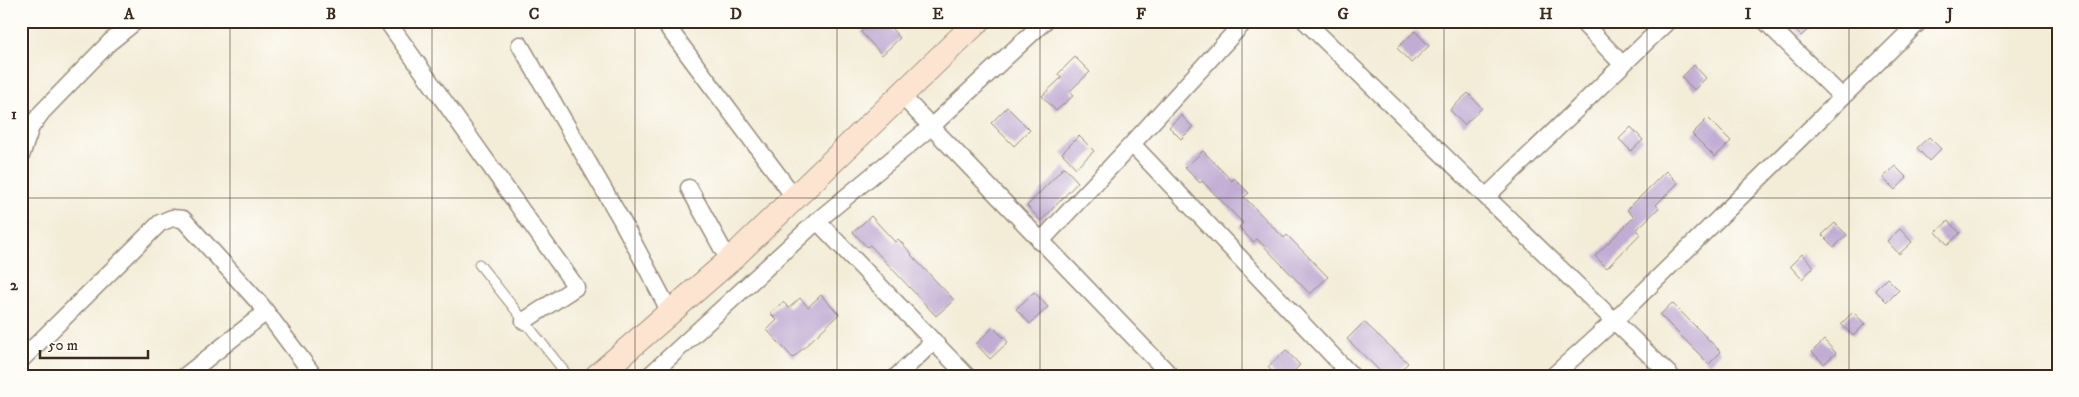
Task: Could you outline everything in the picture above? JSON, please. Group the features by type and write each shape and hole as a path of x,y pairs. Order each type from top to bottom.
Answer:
{"street":[{"path":"21,156 31,127 42,112 110,42 136,21"},
{"path":"387,21 576,287 524,321"},
{"path":"663,21 795,198"},
{"path":"597,376 729,261 978,21"},
{"path":"649,376 817,220 932,126 1045,21"},
{"path":"1040,242 1245,21"},
{"path":"1305,21 1488,196 1671,376"},
{"path":"1581,21 1623,65"},
{"path":"1488,196 1668,21"},
{"path":"1765,21 1842,97"},
{"path":"1553,376 1615,320 1920,21"},
{"path":"520,45 622,220 670,312"},
{"path":"901,95 1040,242 1171,376"},
{"path":"1132,144 1352,376"},
{"path":"689,188 729,261"},
{"path":"21,360 160,223 172,218 183,219 266,312 314,376"},
{"path":"817,220 967,376"},
{"path":"185,376 266,312"},
{"path":"897,376 934,341"}],"lane":[{"path":"480,264 568,376"}],"building":[{"path":"872,21 885,21 900,38 882,55 861,32"},
{"path":"1786,21 1817,21 1801,36"},
{"path":"1415,31 1429,46 1411,63 1397,48"},
{"path":"1075,57 1090,72 1070,91 1074,95 1056,111 1042,96 1061,78 1058,74"},
{"path":"1694,65 1706,78 1694,90 1682,77"},
{"path":"1468,93 1482,108 1464,125 1450,110"},
{"path":"1007,107 1030,130 1014,146 991,123"},
{"path":"1181,115 1193,127 1181,139 1169,127"},
{"path":"1708,118 1731,141 1715,157 1692,134"},
{"path":"1631,127 1643,140 1631,151 1619,139"},
{"path":"1079,136 1094,151 1076,168 1062,153"},
{"path":"1929,137 1941,149 1929,161 1917,148"},
{"path":"1203,151 1232,181 1234,178 1249,193 1244,197 1284,238 1287,235 1328,277 1310,294 1257,239 1253,242 1239,227 1243,223 1202,181 1200,183 1185,168"},
{"path":"1895,166 1907,178 1895,190 1883,178"},
{"path":"1064,167 1078,182 1041,221 1027,206"},
{"path":"1666,171 1678,183 1656,205 1659,208 1636,230 1640,234 1607,268 1595,256 1634,217 1627,210"},
{"path":"871,216 895,242 898,239 954,300 936,316 870,245 867,247 853,232"},
{"path":"1948,221 1960,233 1948,245 1936,232"},
{"path":"1835,223 1847,235 1834,247 1822,235"},
{"path":"1900,229 1912,242 1899,254 1887,241"},
{"path":"1802,254 1814,267 1802,279 1790,266"},
{"path":"1887,278 1899,290 1887,302 1875,290"},
{"path":"1034,292 1048,307 1030,324 1016,309"},
{"path":"821,295 839,314 793,358 767,330 777,320 770,313 783,302 789,308 800,298 808,307"},
{"path":"1672,303 1721,352 1709,364 1660,315"},
{"path":"1853,312 1865,324 1853,336 1841,324"},
{"path":"1364,322 1408,363 1395,376 1385,376 1347,339"},
{"path":"993,327 1008,342 990,359 976,344"},
{"path":"1824,340 1836,353 1824,364 1812,352"},
{"path":"1286,350 1300,365 1289,376 1276,376 1268,367"}]}
